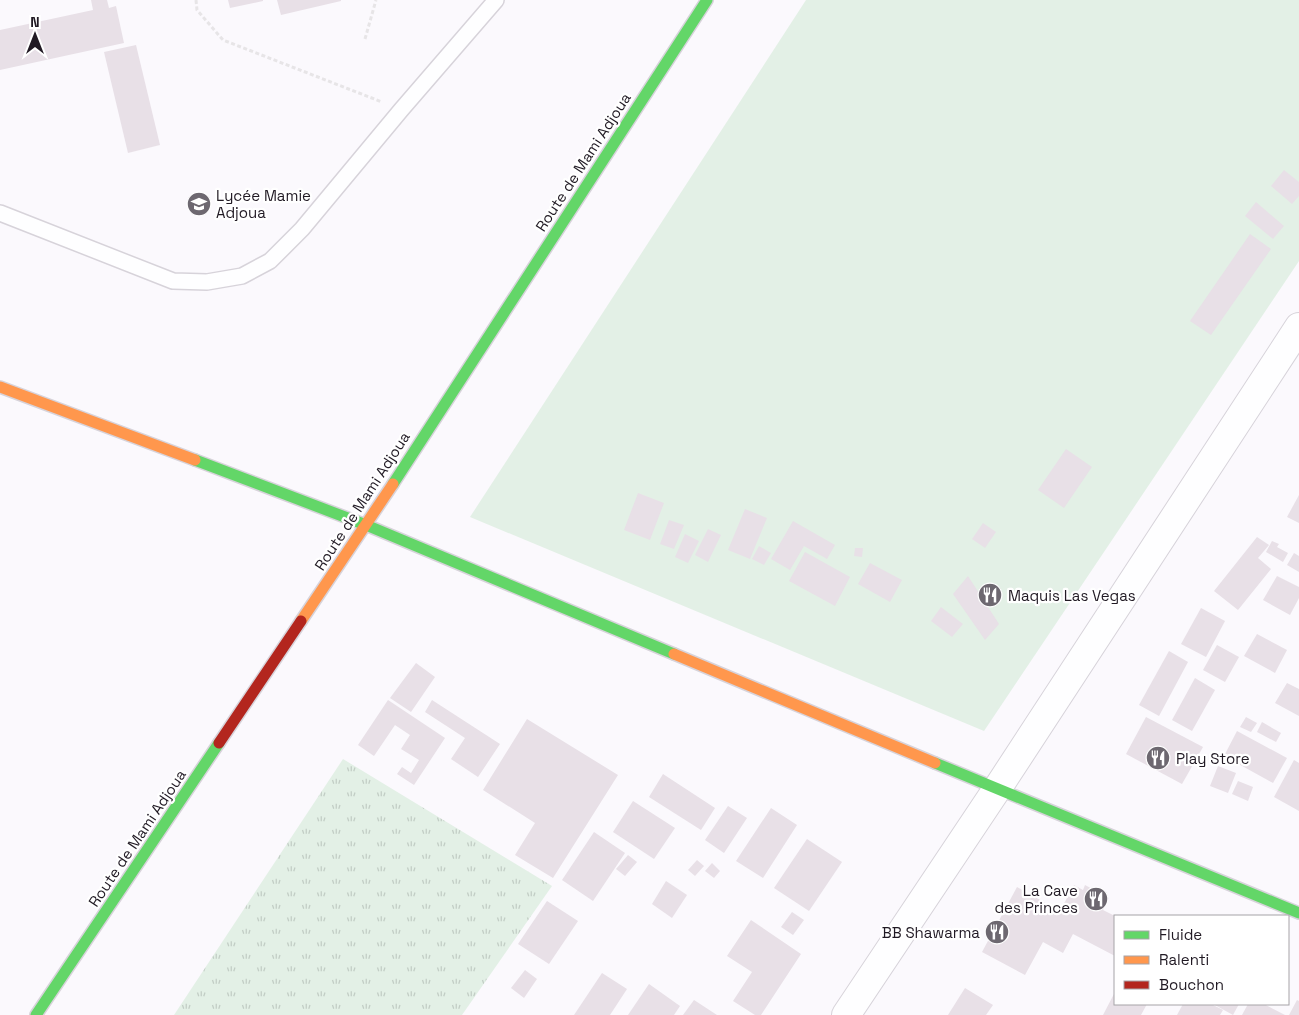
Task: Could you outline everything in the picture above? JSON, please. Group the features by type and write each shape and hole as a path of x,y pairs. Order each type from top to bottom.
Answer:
{"street":[{"name":"Route de Mami Adjoua","path":"36,1015 366,525 707,0"},
{"path":"846,1015 997,789 1299,327"},
{"path":"0,387 366,525 1299,913"}],"lane":[{"path":"0,212 173,282 208,282 242,276 270,261 302,229 496,0"}],"path":[{"path":"196,0 197,10 223,40 401,110"},
{"path":"365,39 376,0"}],"green space":[{"path":"806,0 1299,0 1299,261 984,731 470,517"},
{"path":"343,759 552,886 462,1015 174,1015"}],"building":[{"path":"91,0 107,0 109,8 116,6 124,43 0,70 0,30 93,10"},
{"path":"228,0 263,0 263,1 230,8"},
{"path":"277,0 341,0 341,1 281,15"},
{"path":"136,45 160,145 128,153 104,52"},
{"path":"1284,170 1299,182 1299,196 1292,204 1271,186"},
{"path":"1256,202 1284,226 1273,239 1245,216"},
{"path":"1250,234 1271,249 1211,335 1190,321"},
{"path":"1066,449 1092,467 1064,508 1038,490"},
{"path":"638,493 664,503 650,540 624,530"},
{"path":"1299,495 1299,523 1287,517"},
{"path":"745,509 767,518 750,559 728,550"},
{"path":"669,520 684,525 674,549 660,544"},
{"path":"793,521 835,545 827,559 804,546 790,570 771,559"},
{"path":"983,523 996,532 985,548 972,539"},
{"path":"708,529 721,535 708,562 695,555"},
{"path":"685,534 699,541 688,563 675,557"},
{"path":"1257,537 1269,545 1258,558 1271,569 1238,610 1214,591"},
{"path":"1272,541 1279,544 1277,547 1288,553 1283,562 1266,552"},
{"path":"759,546 771,553 764,565 752,559"},
{"path":"855,548 863,548 862,557 854,556"},
{"path":"805,552 850,577 835,606 789,581"},
{"path":"1294,553 1299,556 1299,572 1287,565"},
{"path":"870,563 902,580 890,602 858,584"},
{"path":"968,576 999,624 985,640 953,594"},
{"path":"1277,576 1299,587 1299,598 1290,615 1263,600"},
{"path":"941,607 963,624 952,637 931,621"},
{"path":"1201,608 1225,621 1206,657 1181,644"},
{"path":"1257,634 1287,650 1275,673 1244,656"},
{"path":"1217,645 1239,657 1225,682 1203,670"},
{"path":"1169,651 1188,662 1159,716 1139,705"},
{"path":"416,663 435,677 411,712 390,698"},
{"path":"1195,678 1215,690 1192,731 1172,720"},
{"path":"1287,683 1299,689 1299,716 1275,703"},
{"path":"388,700 445,738 414,785 397,774 402,767 411,773 419,760 401,749 410,735 395,725 374,756 358,745"},
{"path":"432,700 500,744 478,777 451,759 465,738 425,712"},
{"path":"1146,717 1203,747 1182,784 1126,754"},
{"path":"1246,717 1257,723 1251,732 1240,727"},
{"path":"527,719 618,775 553,878 515,855 535,823 483,790"},
{"path":"1262,722 1281,733 1276,742 1257,732"},
{"path":"1237,731 1287,758 1273,783 1224,756"},
{"path":"1294,760 1299,763 1299,811 1274,797"},
{"path":"1218,766 1236,773 1228,793 1210,786"},
{"path":"663,774 715,808 701,830 649,797"},
{"path":"1238,781 1253,787 1248,801 1232,794"},
{"path":"633,801 675,828 654,859 613,832"},
{"path":"728,806 747,818 724,853 705,840"},
{"path":"771,808 797,825 763,878 736,861"},
{"path":"594,832 625,853 593,901 562,880"},
{"path":"807,839 842,862 809,911 774,888"},
{"path":"628,855 637,862 625,876 616,869"},
{"path":"697,860 704,866 695,876 688,870"},
{"path":"712,863 720,871 714,878 705,871"},
{"path":"666,881 687,895 672,918 652,904"},
{"path":"1074,885 1083,890 1085,885 1109,898 1103,910 1114,916 1114,955 1073,934 1063,953 1043,942 1025,975 982,952 1017,887 1060,911"},
{"path":"547,901 578,921 549,964 518,944"},
{"path":"792,912 804,920 793,935 781,927"},
{"path":"751,920 801,954 761,1015 755,1015 733,1001 752,972 727,956"},
{"path":"525,970 537,979 524,998 511,988"},
{"path":"602,973 627,989 610,1015 574,1015"},
{"path":"649,984 680,1006 674,1015 628,1015"},
{"path":"965,988 993,1005 986,1015 948,1015"},
{"path":"1114,994 1114,1005 1146,1005 1141,1015 1103,1015"},
{"path":"694,1000 717,1015 683,1015"},
{"path":"1297,1000 1299,1001 1299,1015 1289,1015"},
{"path":"1182,1005 1213,1005 1223,1010 1220,1015 1177,1015"},
{"path":"1215,1005 1238,1005 1233,1015"},
{"path":"1247,1005 1266,1005 1285,1015 1242,1015"}],"traffic: fast":[{"path":"393,484 707,0"},
{"path":"195,460 366,525 674,654"},
{"path":"36,1015 219,743"},
{"path":"935,763 1299,913"}],"traffic: slow":[{"path":"0,387 195,460"},
{"path":"301,621 393,484"},
{"path":"674,654 935,763"}],"traffic: jam":[{"path":"219,743 301,621"}],"place":[{"name":"Lycée Mamie Adjoua","path":"199,204"},
{"name":"Maquis Las Vegas","path":"990,595"},
{"name":"Play Store","path":"1158,758"},
{"name":"La Cave des Princes","path":"1096,899"},
{"name":"BB Shawarma","path":"997,932"}]}
